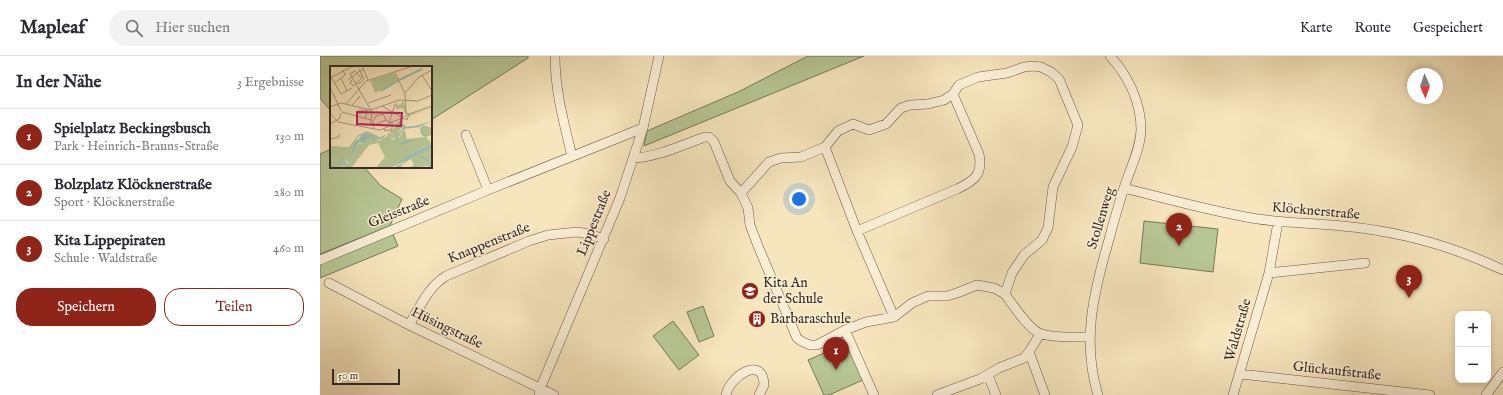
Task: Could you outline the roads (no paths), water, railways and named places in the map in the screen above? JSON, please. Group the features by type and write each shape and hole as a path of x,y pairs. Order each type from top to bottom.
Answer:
{"street":[{"path":"555,56 557,90 572,156"},
{"name":"Lippestraße","path":"540,392 620,198 643,128 659,56"},
{"name":"Stollenweg","path":"1098,395 1093,378 1090,357 1089,337 1092,306 1097,281 1138,145 1140,130 1140,118 1132,89 1126,76 1110,56"},
{"path":"741,193 769,162 781,158 801,157 825,147 838,131 848,126 853,124 869,130 886,124 901,108 910,105 928,104 944,100 952,94 959,85 978,77 1007,73 1024,67 1041,67 1051,72 1059,79 1078,125 1072,146 1053,187 1048,228 1042,240 1024,255 1012,273 1005,294"},
{"path":"857,231 957,190 972,182 978,175 981,161 980,154 952,94"},
{"name":"Gleisstraße","path":"320,260 488,190 643,128"},
{"path":"466,135 488,190"},
{"path":"633,158 643,158 705,137 709,137 714,142 730,181 741,193 748,208 750,225 797,338 810,346 817,345 845,330 866,322 894,317 912,302 928,296 952,294 977,285 994,288 1005,294 1018,313 1040,334 1089,337"},
{"path":"825,147 857,231 894,317"},
{"name":"Klöcknerstraße","path":"1124,188 1234,215 1278,222 1344,226 1384,232 1426,241 1486,262 1503,270"},
{"name":"Waldstraße","path":"1233,395 1269,273 1278,222"},
{"name":"Knappenstraße","path":"409,325 431,288 446,276 529,241 548,235 577,232 604,239"},
{"path":"1269,273 1365,263"},
{"name":"Hüsingstraße","path":"329,283 540,392 554,395"},
{"path":"845,330 874,395"},
{"path":"944,394 1024,358 1040,334"},
{"path":"1029,352 1045,395"},
{"path":"726,395 729,387 741,374 748,370 753,370 760,374 764,381 763,389 759,395"},
{"path":"1486,395 1503,372"},
{"name":"Glückaufstraße","path":"1240,374 1430,395"},
{"path":"988,375 996,395"}],"place":[{"name":"Bolzplatz Klöcknerstraße","path":"1179,246"},
{"name":"Kita An der Schule","path":"750,291"},
{"name":"Kita Lippepiraten","path":"1409,298"},
{"name":"Barbaraschule","path":"757,319"},
{"name":"Spielplatz Beckingsbusch","path":"836,370"}]}
